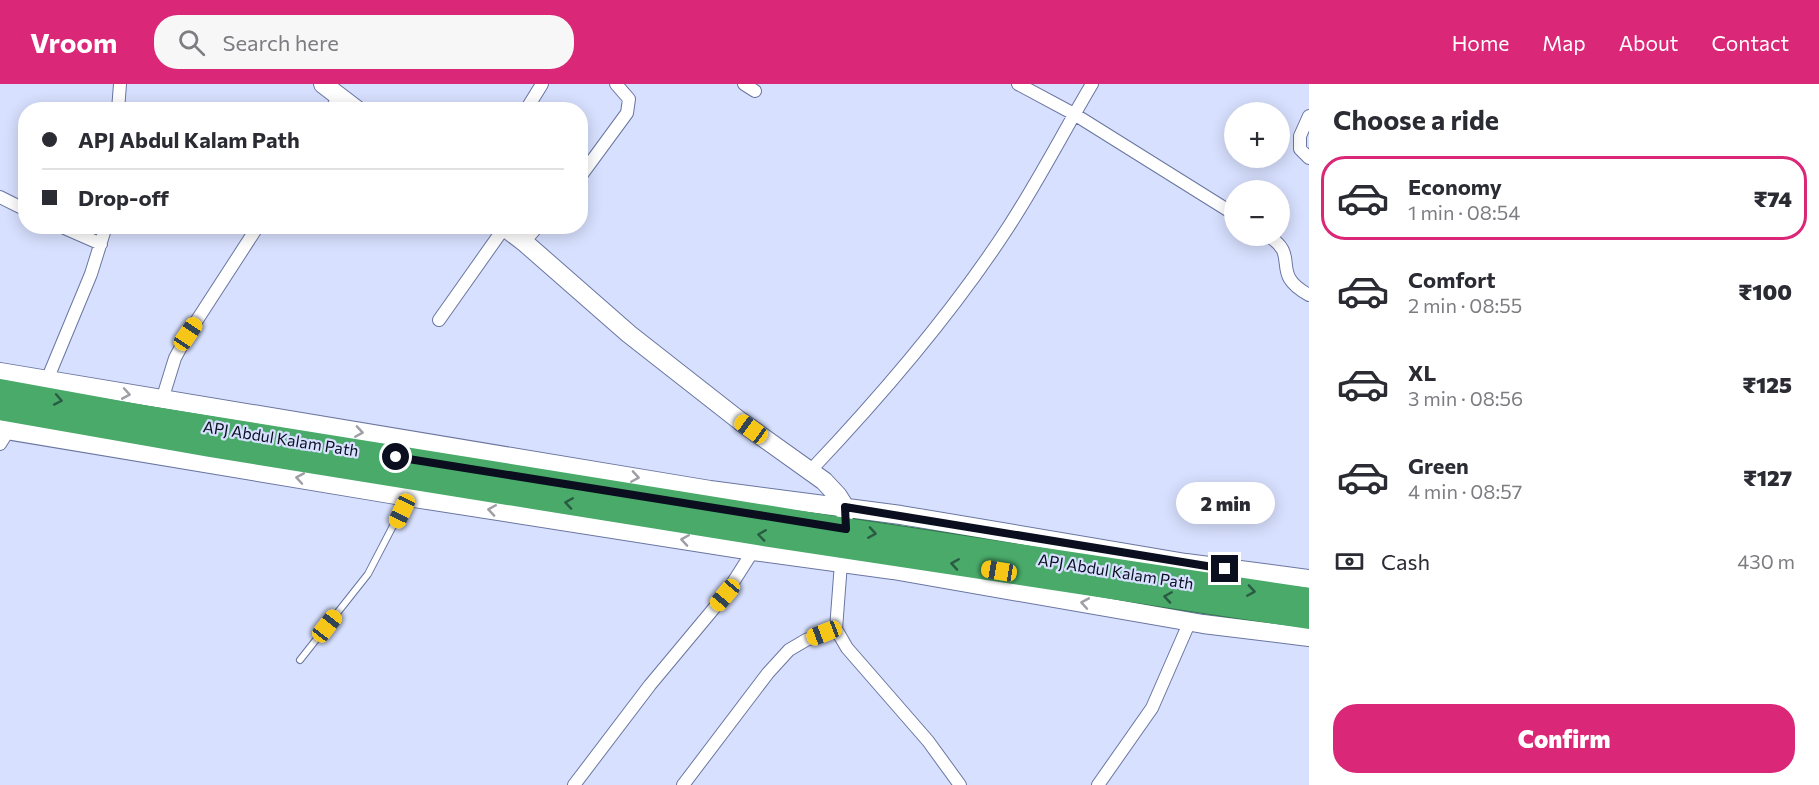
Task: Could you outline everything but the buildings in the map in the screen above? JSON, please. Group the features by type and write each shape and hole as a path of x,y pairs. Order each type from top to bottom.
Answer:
{"highway":[{"name":"APJ Abdul Kalam Path","path":"7,415 98,426 844,536 1309,599"},
{"name":"APJ Abdul Kalam Path","path":"844,536 1309,618"}],"street":[{"path":"119,102 120,84"},
{"path":"323,84 334,102"},
{"path":"531,102 542,84"},
{"path":"588,166 627,112 629,99 616,84"},
{"path":"1018,84 1074,114 1224,208"},
{"path":"811,470 878,399 922,346 1008,228 1092,84"},
{"path":"1309,116 1300,136 1300,149 1309,158"},
{"path":"0,197 18,206"},
{"path":"78,234 101,244"},
{"path":"47,380 78,309 104,234"},
{"path":"162,400 176,358 188,334 253,234"},
{"path":"439,320 498,234"},
{"path":"513,234 629,334 740,421 811,470 838,496 844,536 836,630 847,648 928,741 960,785"},
{"path":"524,242 531,234"},
{"path":"1282,246 1285,250 1286,274 1291,284 1309,295"},
{"path":"0,372 710,490 844,536 893,570 1190,621 1309,637"},
{"path":"7,415 98,426 408,497 753,551 933,520 1186,563 1309,579"},
{"path":"574,785 650,685 725,595 753,551"},
{"path":"1098,785 1152,708 1190,621"},
{"path":"683,785 768,673 789,650 806,640 836,630"}],"lane":[{"path":"300,660 368,574 408,497"}],"route":[{"path":"396,457 846,529 845,507 1225,569"}]}
